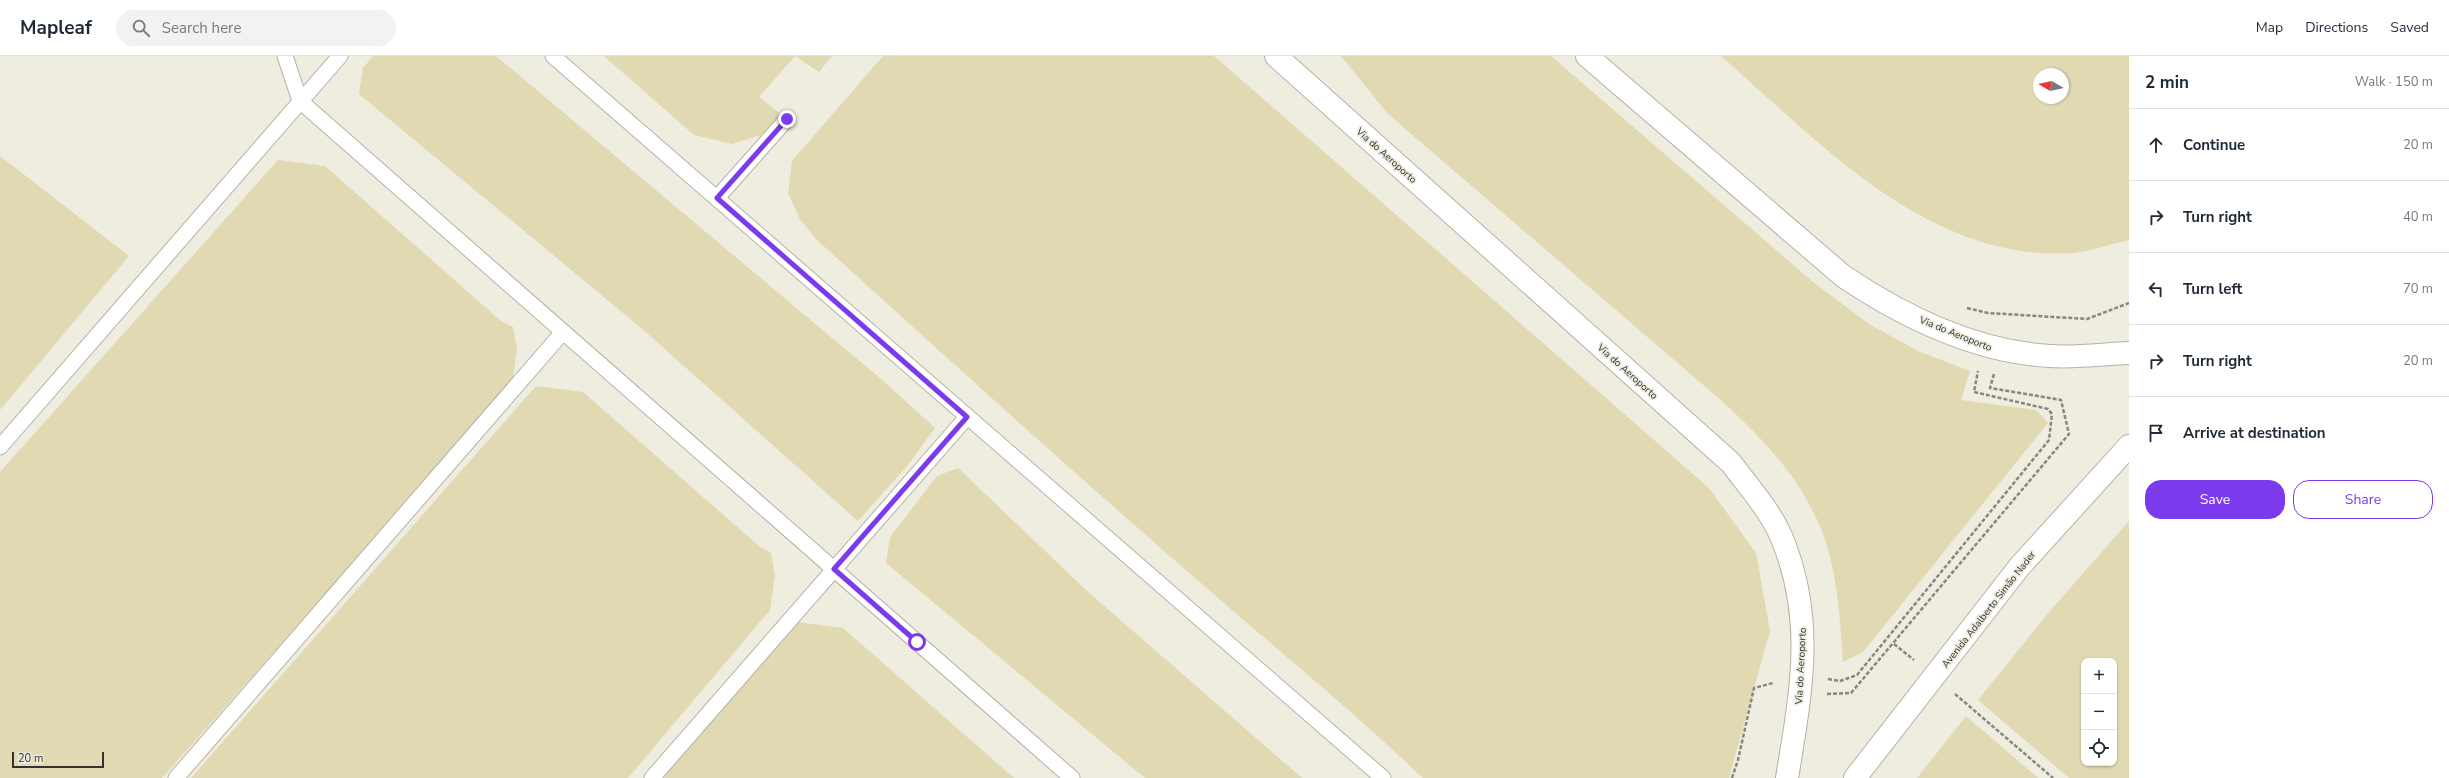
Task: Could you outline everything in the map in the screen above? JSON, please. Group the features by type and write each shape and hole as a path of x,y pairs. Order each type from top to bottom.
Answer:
{"street":[{"name":"Via do Aeroporto","path":"1276,56 1731,463 1760,501 1780,535 1795,579 1804,631 1801,685 1788,778"},
{"name":"Via do Aeroporto","path":"1587,56 1843,276 1882,302 1959,336 1999,350 2051,356 2129,352"},
{"name":"Avenida Adalberto Simão Nader","path":"1855,778 2020,566 2129,446"}],"lane":[{"path":"285,56 300,101 1072,778"},
{"path":"0,447 340,56"},
{"path":"553,56 1383,778"},
{"path":"717,198 787,119"},
{"path":"176,778 563,332"},
{"path":"652,778 967,417"}],"path":[{"path":"1963,307 1988,313 2087,319 2129,303"},
{"path":"1801,685 1851,693 1894,644 2069,434 2061,400 1990,388 1999,350"},
{"path":"1732,778 1738,760 1754,688 1840,681 1857,675 2049,440 2052,414 2048,409 1974,392"},
{"path":"1894,644 2053,778"}],"shaded area":[{"path":"373,56 496,56 881,379 935,428 907,466 858,521 640,327 359,94 363,68"},
{"path":"604,56 795,56 759,97 787,119 777,130 732,144 694,135"},
{"path":"795,56 832,56 819,72"},
{"path":"883,56 1214,56 1709,488 1756,553 1770,631 1729,778 1423,778 1350,711 1172,558 917,331 816,239 800,219 788,193 792,161"},
{"path":"1341,56 1551,56 1813,282 1869,324 1918,351 1970,371 1961,400 2036,410 2048,423 1863,652 1843,662 1836,584 1825,539 1806,499 1783,464 1755,433 1723,402 1388,114"},
{"path":"1721,56 2129,56 2129,240 2073,253 2021,251 1971,239 1925,218 1880,190 1838,159"},
{"path":"0,156 129,256 0,410"},
{"path":"278,160 325,166 501,321 513,327 517,349 512,384 162,778 0,778 0,472"},
{"path":"536,386 583,392 759,546 771,553 775,575 770,610 628,778 191,778"},
{"path":"958,468 1087,591 1302,778 1145,778 886,563 890,537 937,476"},
{"path":"2129,521 2129,778 2069,778 1978,700 2050,611"},
{"path":"796,622 843,628 1014,778 659,778"},
{"path":"1966,716 2038,778 1917,778"}],"route":[{"path":"787,119 717,198 967,417 834,569 917,642"}]}
